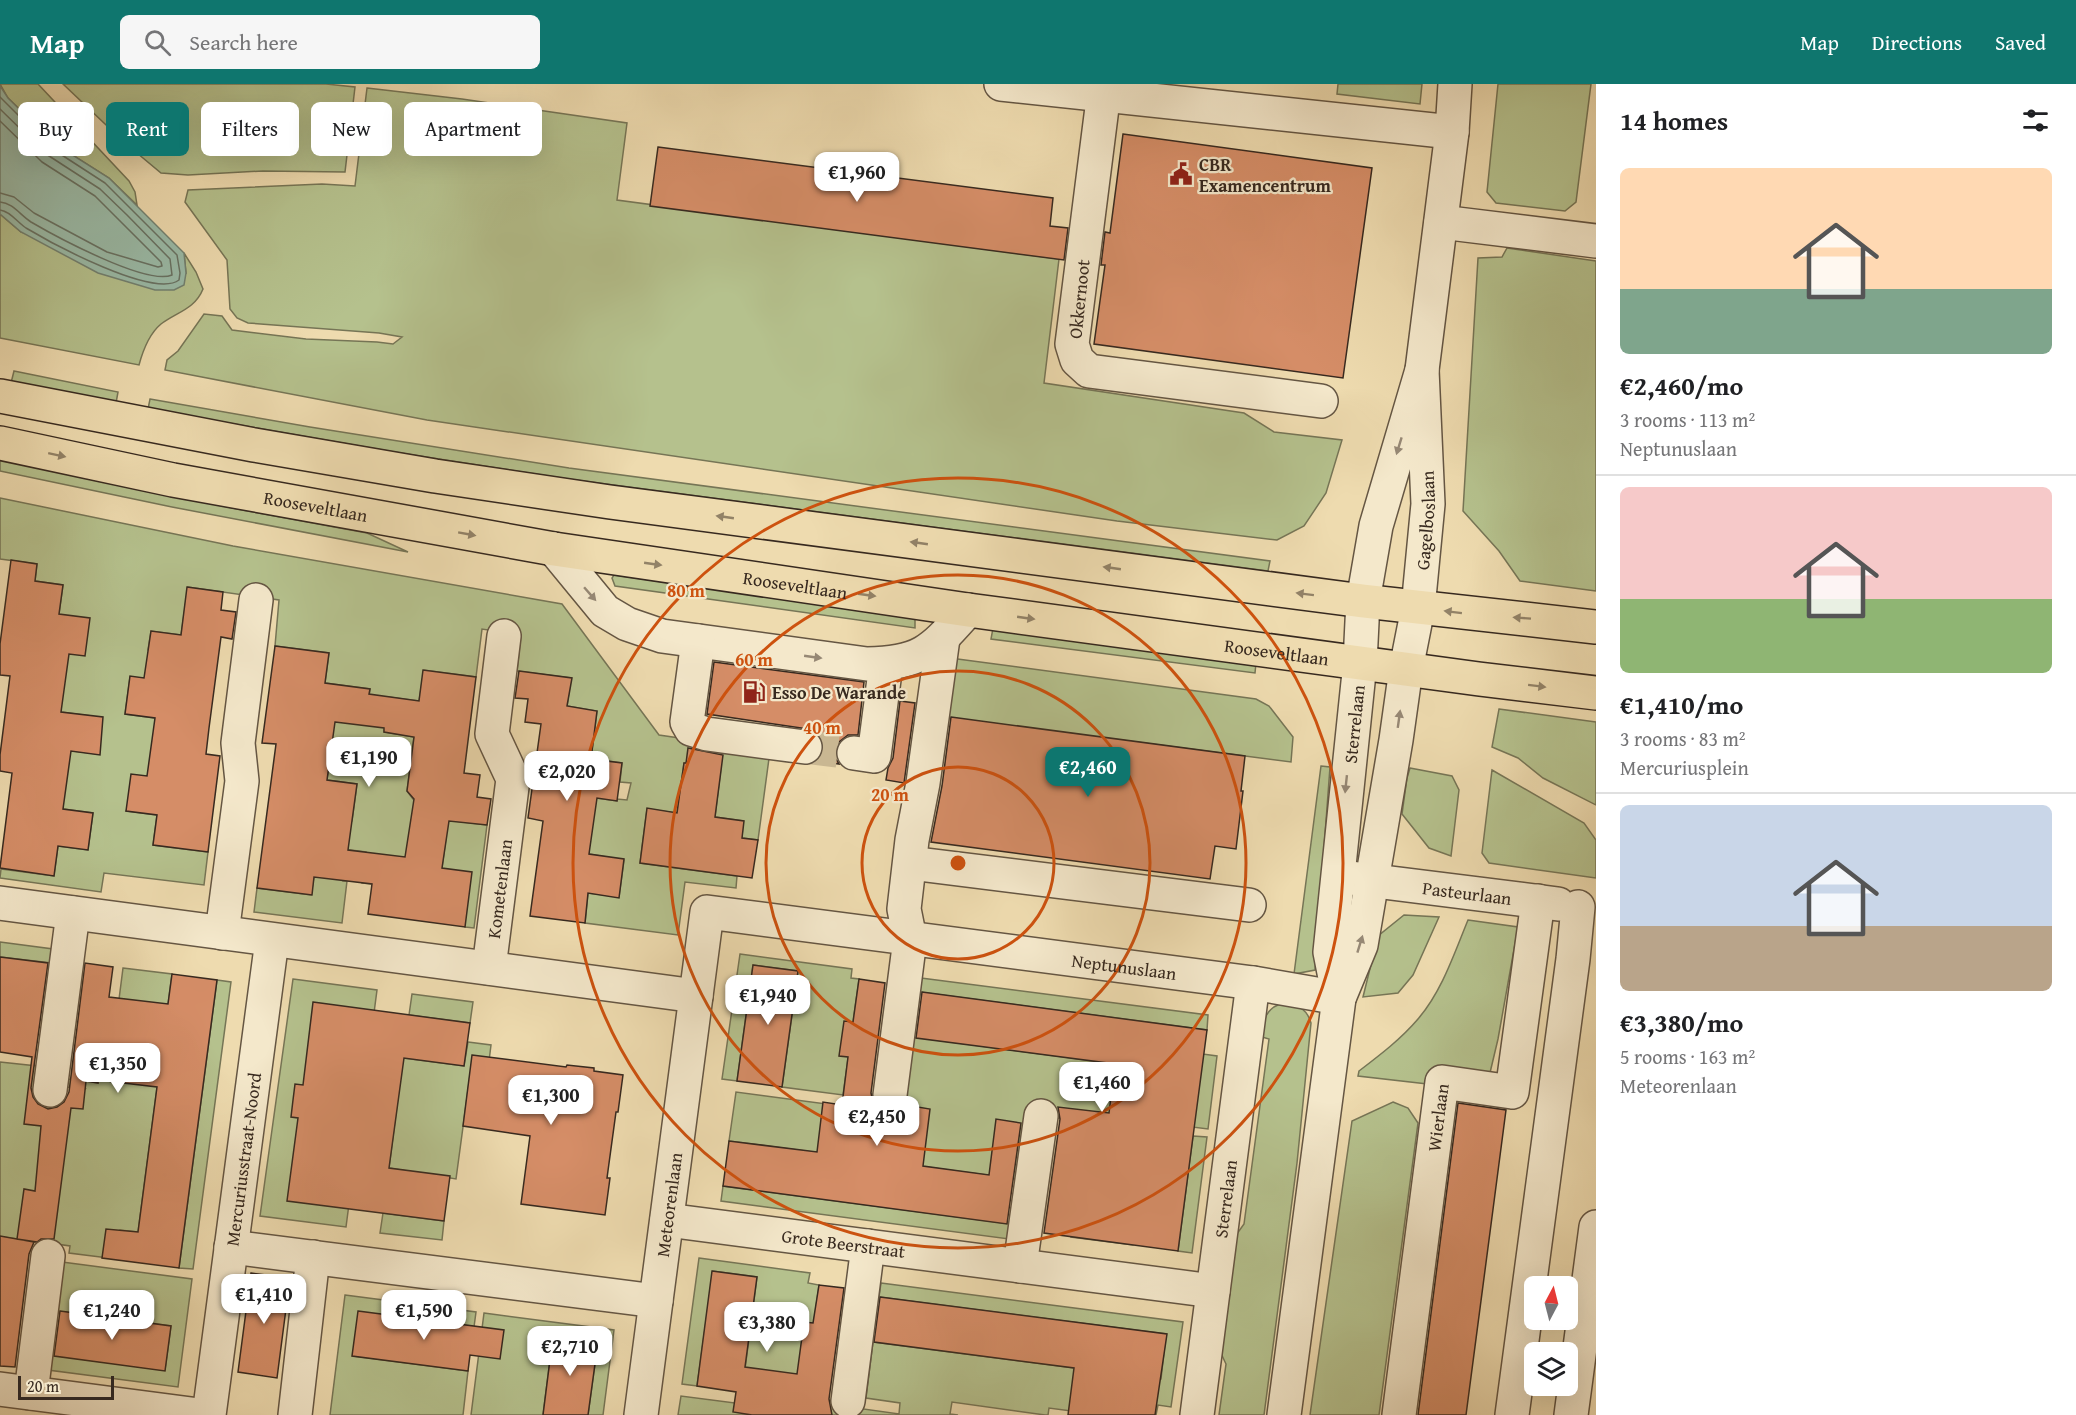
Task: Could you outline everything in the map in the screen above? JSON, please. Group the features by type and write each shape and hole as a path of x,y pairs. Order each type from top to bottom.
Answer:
{"main road":[{"path":"0,396 254,445 435,476 622,504 1418,608 1596,627"},
{"name":"Rooseveltlaan","path":"0,443 172,480 554,549 968,610 1596,693"}],"street":[{"path":"1001,84 1104,90 1452,132"},
{"name":"Gagelboslaan","path":"1360,663 1363,601 1376,526 1422,370 1452,132 1455,84"},
{"name":"Okkernoot","path":"1104,90 1072,344 1077,360 1089,371 1321,400"},
{"path":"1441,222 1596,241"},
{"name":"Gagelboslaan","path":"1406,669 1418,608 1428,504 1422,370"},
{"path":"554,549 605,611 627,624 662,636 867,664 886,664 920,656 943,638 968,610"},
{"path":"222,933 242,781 237,743 256,600"},
{"name":"Kometenlaan","path":"489,968 513,779 492,734 504,636"},
{"path":"890,1095 910,939 904,909 909,863 925,772 943,638"},
{"path":"698,641 687,722 691,729 707,734 805,747"},
{"name":"Sterrelaan","path":"1339,998 1330,952 1360,663"},
{"path":"854,753 874,756 886,664"},
{"name":"Sterrelaan","path":"1284,1415 1339,998 1361,945 1406,669"},
{"path":"909,863 1170,885 1250,905"},
{"name":"Pasteurlaan","path":"1337,876 1587,908"},
{"name":"Wierlaan","path":"1399,1415 1442,1082 1512,1092 1538,901"},
{"path":"0,903 696,996"},
{"path":"1512,1415 1585,960 1587,908"},
{"name":"Neptunuslaan","path":"696,996 707,912 1253,983 1339,998"},
{"path":"50,1090 73,913"},
{"name":"Mercuriusstraat-Noord","path":"209,1415 272,940"},
{"name":"Sterrelaan","path":"1197,1415 1253,983"},
{"name":"Meteorenlaan","path":"641,1415 696,996"},
{"path":"1020,1266 1041,1116"},
{"name":"Grote Beerstraat","path":"667,1220 1213,1291"},
{"path":"1571,1415 1596,1227"},
{"path":"848,1401 868,1246"},
{"path":"231,1247 656,1301"},
{"path":"48,1256 15,1391 199,1415"},
{"path":"295,1415 313,1257"}],"green space":[{"path":"0,84 38,84 55,102 18,102 18,108 8,98"},
{"path":"63,84 326,84 355,87 353,102 311,102 311,156 347,156 345,172 263,171 188,175 161,173 141,156 189,156 189,102 106,102 106,125 94,114 94,102 82,102"},
{"path":"1338,84 1422,84 1420,104 1337,94"},
{"path":"1498,84 1591,84 1576,202 1565,211 1496,203 1487,192"},
{"path":"367,88 483,102 404,102 404,156 542,156 542,111 627,123 617,200 1059,259 1044,383 1244,413 1274,432 1342,440 1326,493 1304,526 1277,540 1117,521 427,420 165,370 167,360 178,351 204,314 222,316 232,330 306,339 393,344 402,337 379,333 248,323 237,318 230,309 227,260 185,202 188,190 322,184 355,186 359,156 392,156 392,102 365,102"},
{"path":"94,144 129,181 135,192 137,205 109,178 74,156 94,156"},
{"path":"0,214 21,232 186,273 184,253 203,289 200,296 190,306 157,328 147,343 139,365 0,338"},
{"path":"1507,248 1596,261 1596,591 1520,581 1499,551 1463,511 1478,258 1502,257"},
{"path":"14,371 118,392 116,403 11,383"},
{"path":"150,399 569,468 1270,561 1268,571 568,479 394,452 148,409"},
{"path":"0,460 242,510 367,533 408,552 172,507 0,471"},
{"path":"0,498 233,546 562,604 659,735 770,751 758,840 742,838 743,821 715,817 721,768 684,763 677,813 647,809 640,863 737,876 736,888 685,882 678,935 585,923 588,893 619,897 624,860 589,854 582,796 617,801 617,799 627,800 631,783 620,782 622,763 591,759 597,711 567,706 571,678 517,671 521,635 482,629 476,677 424,670 419,701 389,697 384,732 414,737 407,791 413,799 435,802 432,818 487,825 474,928 465,927 442,868 446,838 405,863 376,859 372,884 362,883 366,852 318,846 322,817 352,821 357,784 327,780 331,751 317,748 320,720 368,707 370,689 325,683 329,653 275,646 279,600 188,587 181,635 151,631 148,650 164,653 160,681 130,677 125,714 155,718 165,750 126,811 157,815 153,845 208,852 204,885 104,873 101,892 0,878 1,869 54,876 58,846 88,850 93,813 63,809 56,749 97,754 91,716 61,712 59,614 63,585 35,581 37,564 0,559"},
{"path":"614,575 912,617 915,620 915,628 615,586 612,578"},
{"path":"993,628 1256,663 1255,673 991,639"},
{"path":"950,658 1256,699 1269,706 1293,737 1291,762 942,717"},
{"path":"1499,709 1596,722 1596,805 1543,778 1518,758 1492,747"},
{"path":"1321,766 1330,767 1315,970 1294,974"},
{"path":"1410,768 1452,776 1459,790 1451,856 1429,848 1402,814"},
{"path":"1492,770 1584,823 1596,840 1596,878 1489,863 1482,853"},
{"path":"316,865 345,869 343,881 347,881 342,923 254,912 257,888 311,895"},
{"path":"1404,915 1439,917 1413,975 1398,993 1363,997 1378,936"},
{"path":"1468,920 1518,927 1489,1077 1445,1086 1358,1076 1359,1071 1397,1040 1426,1008 1447,972"},
{"path":"0,942 53,949 52,963 0,957"},
{"path":"740,954 852,969 851,978 859,979 843,1095 782,1087 798,971 753,965 737,1081 722,1079"},
{"path":"123,968 172,974 138,1232 120,1230 116,1259 69,1253 70,1246 43,1242 51,1185 33,1241 3,1237 0,1261 0,1062 37,1066 34,1096 59,1099 59,1106 85,1089 67,1087 68,1079 98,1082 102,1053 112,1054"},
{"path":"921,978 1208,1015 1207,1030 919,992"},
{"path":"293,979 377,990 346,1227 260,1216"},
{"path":"217,980 231,982 193,1269 179,1268"},
{"path":"412,994 473,1002 470,1023 409,1015"},
{"path":"1280,1004 1300,1008 1309,1017 1311,1023 1297,1163 1264,1415 1219,1415 1226,1364 1218,1347 1234,1238 1244,1224 1269,1039 1262,1037 1263,1026 1271,1009"},
{"path":"913,1037 1200,1075 1203,1054 1217,1056 1208,1129 1088,1114 1148,1130 1133,1245 1071,1237 1086,1121 1056,1118 1017,1179 729,1141 736,1092 879,1111 881,1098 905,1102"},
{"path":"468,1042 491,1045 487,1077 470,1075 456,1179 389,1168 403,1058 464,1066"},
{"path":"1393,1102 1408,1108 1418,1123 1379,1415 1310,1415 1352,1121"},
{"path":"1193,1136 1207,1137 1192,1253 1178,1251"},
{"path":"723,1186 1011,1224 1009,1239 721,1201"},
{"path":"383,1213 444,1221 442,1240 380,1233"},
{"path":"699,1258 810,1273 808,1283 819,1285 803,1400 742,1392 757,1277 713,1271 697,1386 682,1384"},
{"path":"62,1262 192,1279 178,1387 48,1370 50,1355 165,1370 171,1326 55,1311"},
{"path":"881,1283 1183,1322 1171,1407 1158,1405 1156,1415 1102,1415 1049,1408 1048,1415 1045,1415 952,1402 950,1414 958,1415 678,1415 681,1396 820,1414 821,1403 899,1414 900,1403 866,1398 873,1342 1161,1379 1166,1334 879,1297"},
{"path":"345,1295 476,1312 474,1327 353,1356 468,1371 463,1415 330,1415"},
{"path":"484,1313 614,1330 603,1415 588,1415 598,1342 553,1336 543,1415 471,1415"}],"water":[{"path":"0,86 18,108 18,156 74,156 109,178 184,253 186,273 184,285 174,290 155,290 98,273 21,232 0,214"}],"building":[{"path":"1123,134 1372,168 1343,378 1094,344 1105,265 1101,265 1105,232 1110,233"},
{"path":"658,147 1053,198 1050,226 1068,228 1064,260 650,206"},
{"path":"11,560 37,564 35,581 63,585 59,614 90,618 85,656 69,654 61,712 103,717 100,755 71,751 63,809 93,813 88,850 58,846 54,876 0,868 12,773 0,771 10,676 0,675 0,644"},
{"path":"187,587 223,592 221,610 236,612 232,639 221,637 209,728 206,754 220,756 208,852 153,845 157,815 126,811 131,774 147,776 155,718 125,714 130,676 144,678 151,631 181,635"},
{"path":"275,646 329,653 325,683 370,689 369,694 419,701 423,670 476,677 464,773 480,775 477,797 491,799 487,825 449,821 442,868 472,872 465,927 368,914 372,884 314,877 312,895 257,888 276,744 262,743","holes":["335,722 384,728 384,732 414,737 407,791 414,799 405,857 348,850 357,784 327,780"]},
{"path":"714,662 864,682 858,735 848,735 839,742 835,751 839,764 817,761 823,750 822,740 817,733 808,729 707,714"},
{"path":"519,671 572,678 567,706 597,711 591,759 622,763 617,801 597,798 589,854 624,859 619,898 588,893 585,923 530,916 543,821 528,818 541,724 525,722 528,699 515,698"},
{"path":"900,701 915,703 904,783 886,780 893,758"},
{"path":"951,717 1245,756 1236,849 1215,846 1210,879 931,842 942,786"},
{"path":"688,748 723,755 715,817 744,821 742,838 758,840 752,878 640,863 647,808 677,813"},
{"path":"0,957 48,963 31,1088 38,1104 48,1109 64,1102 69,1092 85,963 113,967 109,997 168,1004 172,974 217,980 179,1268 102,1258 106,1229 138,1232 157,1087 98,1080 98,1083 86,1081 83,1109 71,1108 54,1239 41,1239 37,1242 17,1239 24,1189 35,1191 41,1126 24,1124 32,1057 0,1052"},
{"path":"753,965 798,971 782,1087 737,1081"},
{"path":"859,979 885,983 871,1093 873,1102 878,1110 888,1114 898,1112 906,1105 930,1109 923,1166 989,1175 996,1119 1021,1123 1007,1224 723,1186 729,1141 817,1152 823,1102 842,1105 848,1057 839,1056 844,1021 853,1022"},
{"path":"922,992 1207,1030 1178,1251 1044,1233 1060,1119 1058,1107 1109,1113 1115,1064 916,1038"},
{"path":"313,1002 470,1023 464,1066 404,1058 389,1168 450,1176 444,1221 287,1201 298,1118 291,1117 295,1084 303,1085"},
{"path":"472,1055 566,1067 567,1065 594,1068 594,1071 623,1075 607,1178 610,1178 605,1215 521,1204 530,1136 463,1126"},
{"path":"1458,1103 1506,1110 1466,1415 1418,1415"},
{"path":"0,1236 34,1242 29,1254 15,1367 0,1366"},
{"path":"712,1271 757,1277 745,1367 797,1374 804,1322 813,1323 819,1285 844,1288 829,1399 832,1415 752,1415 733,1412 736,1392 697,1386"},
{"path":"251,1273 290,1278 277,1378 238,1372"},
{"path":"880,1297 1167,1334 1155,1415 1068,1415 1074,1368 874,1342"},
{"path":"60,1311 171,1326 165,1371 54,1356"},
{"path":"358,1311 504,1330 500,1359 470,1355 468,1371 352,1356"},
{"path":"553,1336 598,1342 588,1415 543,1415"}],"tunnel":[{"path":"805,747 854,753"}],"place":[{"name":"CBR Examencentrum","path":"1181,174"},
{"name":"Esso De Warande","path":"754,692"}]}
